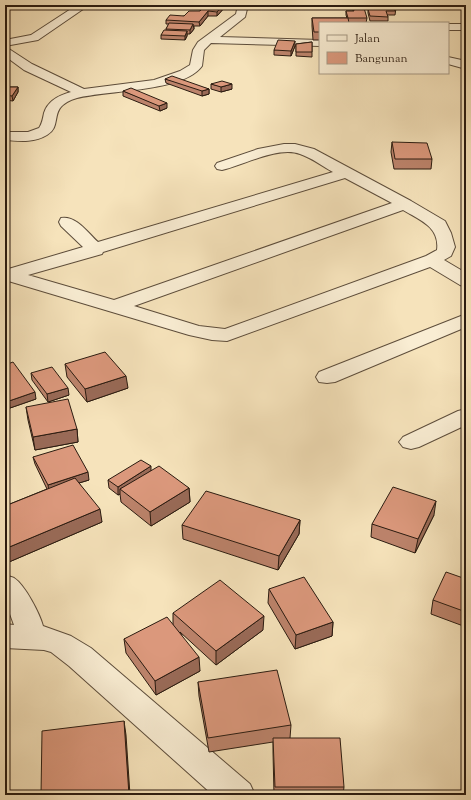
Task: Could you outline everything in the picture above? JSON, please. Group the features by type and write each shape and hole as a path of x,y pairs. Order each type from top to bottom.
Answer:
{"street":[{"path":"5,43 34,38 84,5"},
{"path":"209,40 241,15 244,5"},
{"path":"449,27 466,27"},
{"path":"5,136 36,136 42,133 46,130 52,109 68,98 83,93 148,84 175,77 192,69 196,66 199,46 202,42 209,40 319,43"},
{"path":"5,51 28,68 83,93"},
{"path":"449,60 466,65"},
{"path":"7,274 196,331 227,335 432,260 445,252 446,247 443,233 439,225 405,204 304,150 279,148 222,166"},
{"path":"7,274 96,250 346,173"},
{"path":"116,306 405,204"},
{"path":"66,222 96,250"},
{"path":"432,260 466,281"},
{"path":"327,377 466,320"},
{"path":"411,442 466,416"},
{"path":"5,586 24,610 28,621 17,636"},
{"path":"17,636 46,638 61,644 80,657 238,795"}],"building":[{"path":"206,5 223,5 217,12 208,11 199,22 166,20 170,15 184,16 189,11 200,11"},
{"path":"374,5 395,5 396,8 394,8 395,11 386,11 388,17 370,16 368,9 375,9"},
{"path":"353,8 364,8 367,18 348,18 346,11 354,11"},
{"path":"312,18 348,18 349,22 319,22 319,32 314,32"},
{"path":"169,23 193,24 190,30 166,29"},
{"path":"164,30 187,31 185,36 161,35"},
{"path":"278,40 295,41 291,51 274,50"},
{"path":"312,42 312,52 296,52 296,44"},
{"path":"172,76 209,89 202,91 165,79"},
{"path":"222,81 232,84 221,87 211,84"},
{"path":"5,87 18,87 12,96 5,95"},
{"path":"131,88 167,103 159,106 123,91"},
{"path":"392,142 427,143 432,159 395,159"},
{"path":"105,352 126,376 85,389 65,364"},
{"path":"13,362 35,392 9,401 5,395 5,365"},
{"path":"52,367 68,388 47,394 31,373"},
{"path":"68,399 77,429 33,437 26,407"},
{"path":"73,445 88,472 48,485 33,457"},
{"path":"141,460 151,466 118,487 108,480"},
{"path":"159,466 189,488 150,512 120,489"},
{"path":"75,478 100,509 7,548 5,546 5,506"},
{"path":"393,487 436,501 418,539 372,524"},
{"path":"206,491 300,520 279,556 182,525"},
{"path":"446,572 466,579 466,612 433,600"},
{"path":"304,577 333,622 296,635 269,589"},
{"path":"220,580 264,616 216,651 173,613"},
{"path":"167,617 199,657 155,681 124,639"},
{"path":"277,670 291,725 208,738 198,682"},
{"path":"124,721 129,795 41,795 42,731"},
{"path":"273,738 340,738 344,787 275,787"}]}
